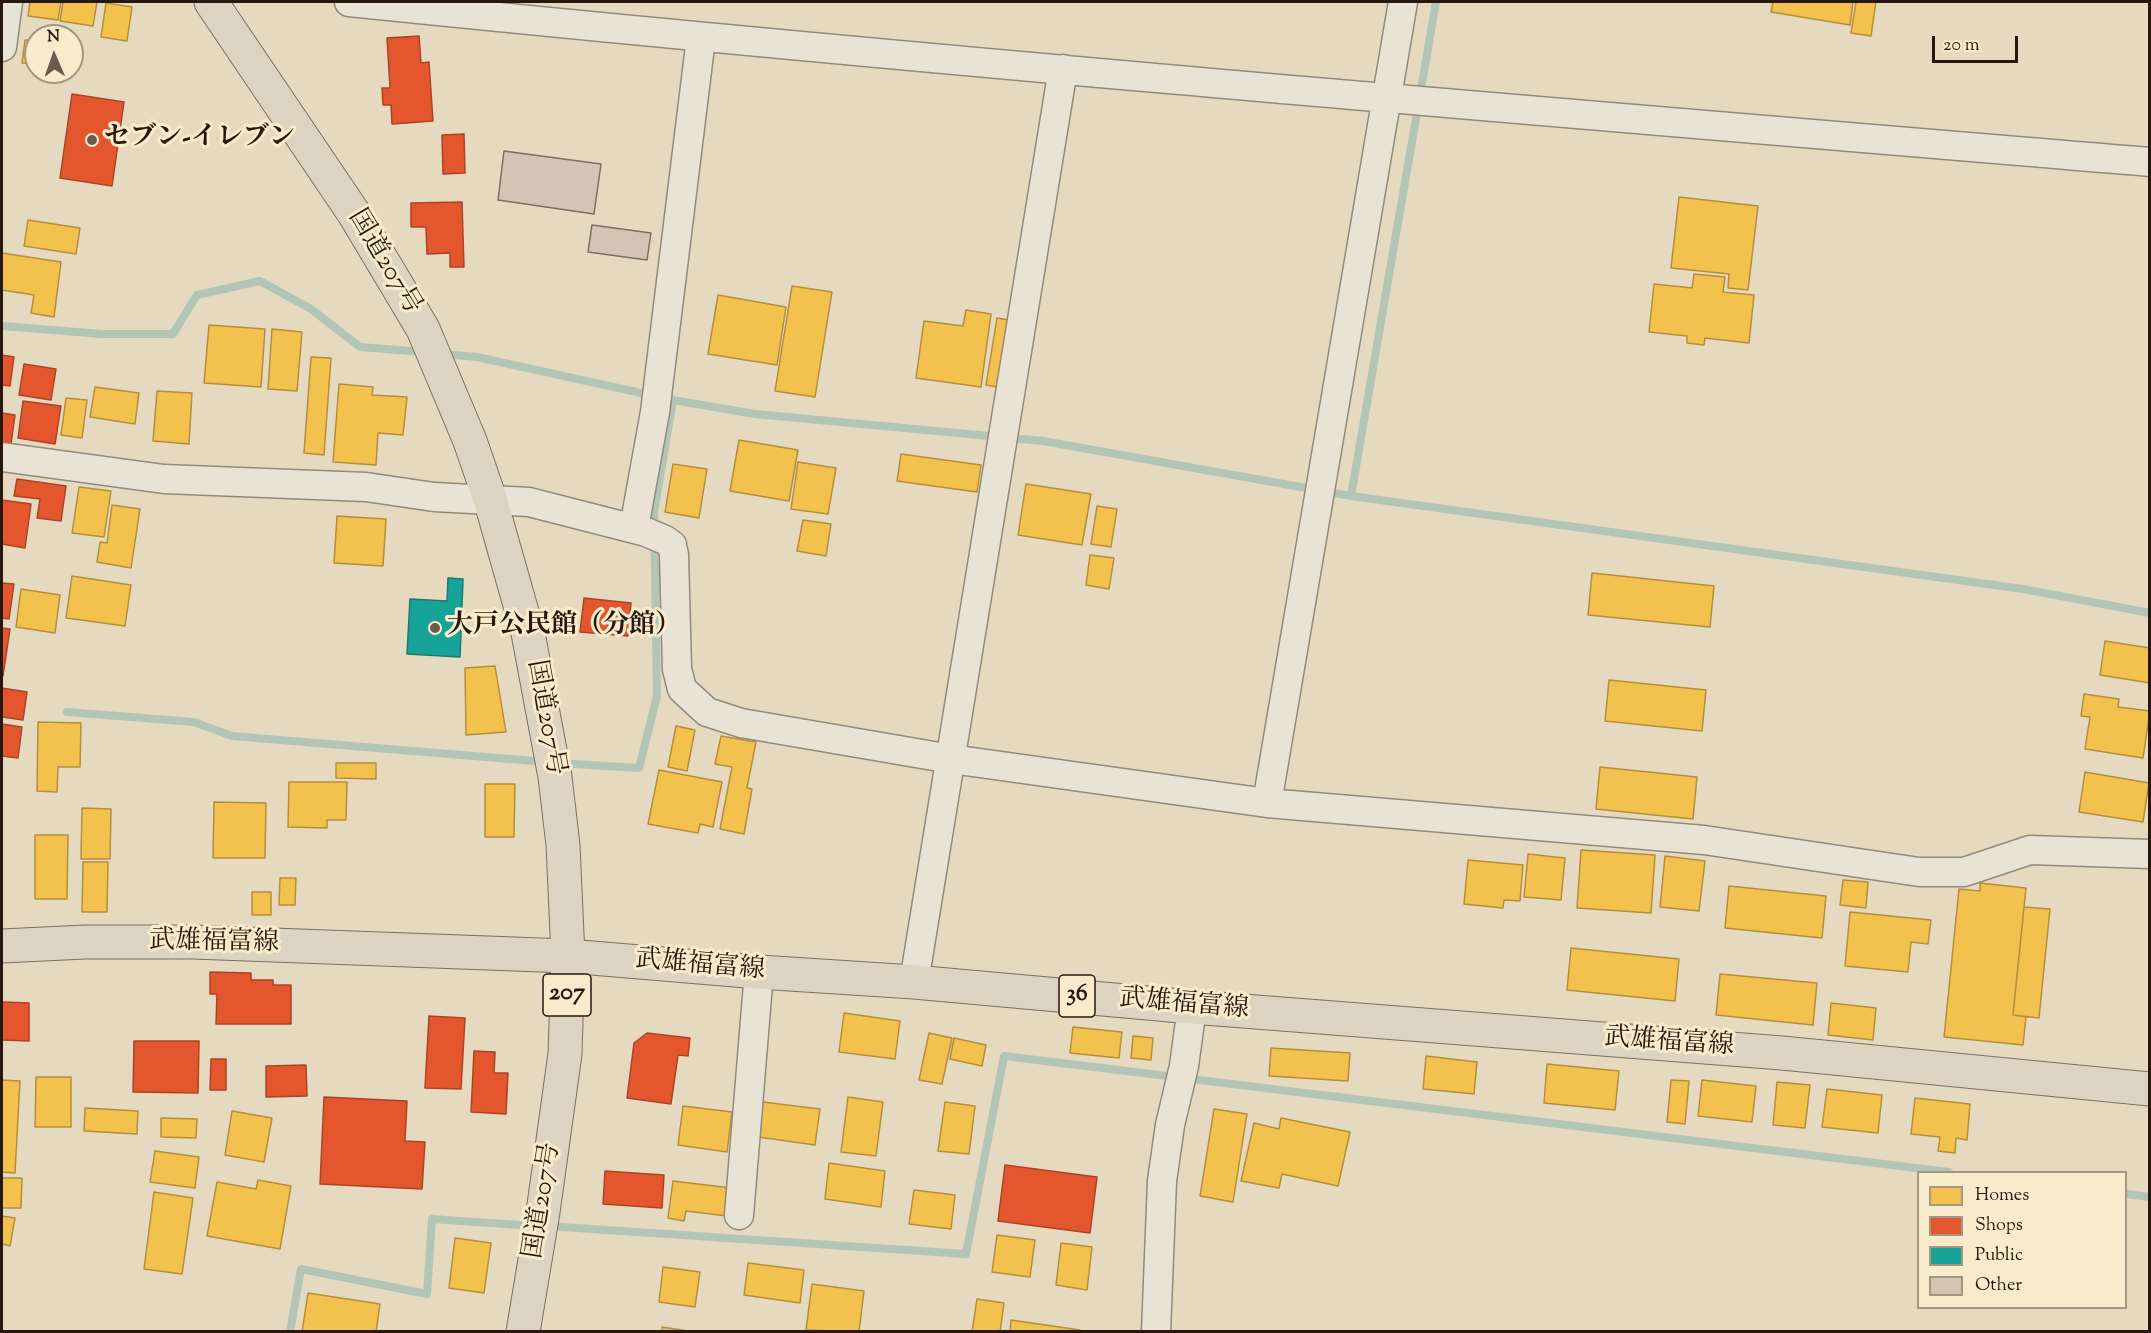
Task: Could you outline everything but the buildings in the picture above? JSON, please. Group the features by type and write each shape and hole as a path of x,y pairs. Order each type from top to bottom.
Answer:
{"main road":[{"name":"国道207号","path":"211,2 355,215 423,329 446,382 490,499 528,633 553,762 563,845 568,956 565,1054 541,1225 523,1332"},
{"name":"武雄福富線","path":"2,946 85,942 194,942 568,956 1782,1053 2150,1089"}],"street":[{"path":"2,47 8,2"},
{"path":"349,2 701,38 1408,101 2150,162"},
{"path":"1267,803 1323,467 1408,101 1402,2"},
{"path":"648,534 655,412 701,38"},
{"path":"915,982 1063,69"},
{"path":"2,457 164,479 366,487 434,497 529,502 648,534 672,545 677,669 682,689 707,712 741,723 951,759 1267,803 1704,840 1919,872 1964,872 2030,850 2150,854"},
{"path":"739,1215 759,972"},
{"path":"1156,1332 1162,1181 1192,1007"}],"waterway":[{"path":"1351,496 1436,2"},
{"path":"2,326 102,334 173,334 197,295 260,281 311,309 360,347 424,352"},
{"path":"443,354 477,357 673,400 755,414 1043,441 1351,496 2023,589 2150,613"},
{"path":"559,763 639,768 657,696 654,512 673,400"},
{"path":"67,712 194,722 232,736 546,762"},
{"path":"547,1226 966,1254 1004,1056 1941,1171"},
{"path":"2127,1194 2150,1197"},
{"path":"290,1332 301,1269 427,1294 432,1219 534,1226"}],"place":[{"name":"セブン-イレブン","path":"92,140"},
{"name":"大戸公民館（分館）","path":"435,628"}]}
